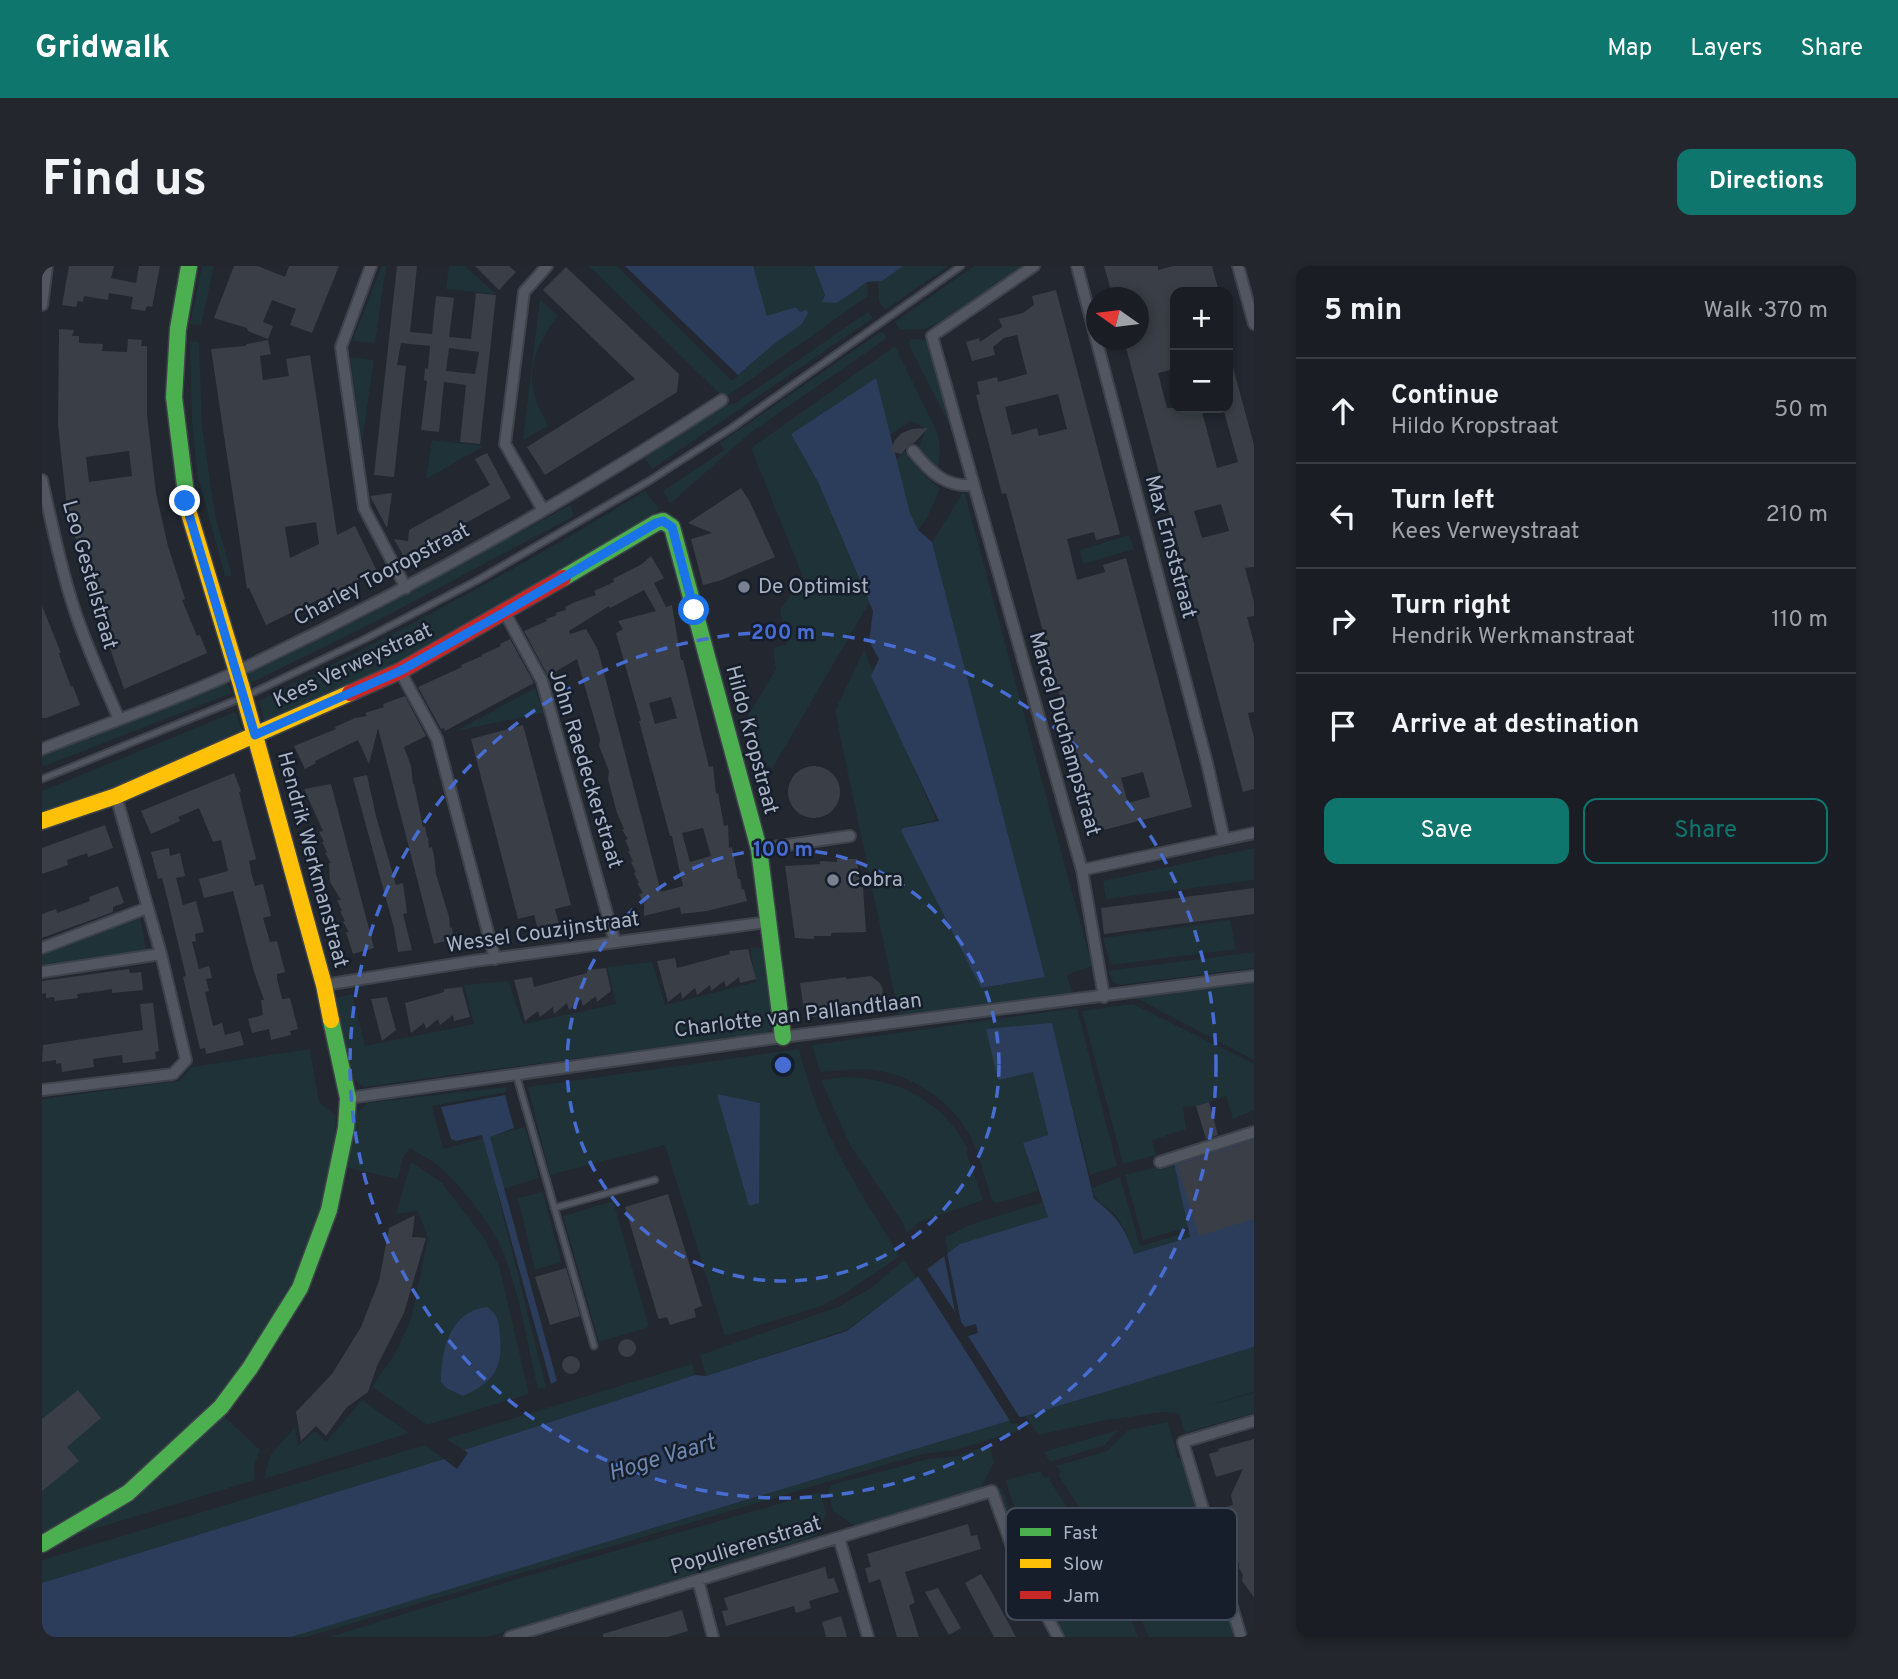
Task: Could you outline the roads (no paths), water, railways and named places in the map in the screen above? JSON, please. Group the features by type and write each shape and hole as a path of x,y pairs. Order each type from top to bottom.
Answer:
{"street":[{"path":"42,305 47,266"},
{"name":"Hendrik Werkmanstraat","path":"189,266 178,329 174,397 185,501 237,671 324,985 348,1098"},
{"path":"371,266 341,347 364,508 406,588"},
{"path":"543,510 505,444 524,292 547,266"},
{"name":"Marcel Duchampstraat","path":"1034,266 932,336 1082,870 1104,997"},
{"name":"Max Ernststraat","path":"1077,266 1204,751 1224,839"},
{"path":"1238,266 1254,324"},
{"name":"Charley Tooropstraat","path":"42,749 237,671 406,588 634,457 722,400"},
{"path":"913,450 939,478 963,486 974,485"},
{"name":"Leo Gestelstraat","path":"42,480 55,541 72,600 88,648 119,719"},
{"name":"Kees Verweystraat","path":"42,821 116,796 400,671 656,523 668,523"},
{"name":"Hildo Kropstraat","path":"668,523 672,527 759,849 783,1037"},
{"name":"John Raedeckerstraat","path":"505,612 542,681 615,942"},
{"path":"400,671 438,738 495,958"},
{"path":"42,1090 173,1074 186,1060 162,954 116,796"},
{"path":"1082,870 1254,833"},
{"name":"Hildo Kropstraat","path":"759,849 850,836"},
{"path":"42,948 147,908"},
{"name":"Wessel Couzijnstraat","path":"324,985 495,958 768,922"},
{"path":"42,972 162,954"},
{"name":"Charlotte van Pallandtlaan","path":"348,1098 783,1037 1254,976"},
{"path":"42,1544 128,1493 221,1407 250,1368 300,1287 319,1241 337,1174 348,1098"},
{"path":"1160,1162 1254,1132"},
{"path":"1203,1508 1183,1442 1254,1421"},
{"name":"Populierenstraat","path":"510,1637 992,1491 1006,1530"},
{"path":"839,1538 868,1637"},
{"path":"698,1580 713,1637"},
{"name":"Populierenstraat","path":"1049,1620 1058,1637"},
{"path":"1236,1620 1241,1637"},
{"path":"554,1624 558,1637"}],"lane":[{"path":"42,779 244,697 365,639 476,581 649,481 733,427 961,266"},
{"path":"516,1074 594,1346"},
{"path":"554,1209 655,1180"}],"water":[{"path":"625,266 753,266 767,316 796,307 800,312 806,310 808,313 802,324 738,375"},
{"path":"814,266 903,266 882,281 867,282 837,303 822,302 825,295"},
{"path":"876,378 910,513 918,530 932,542 1045,977 981,988 901,831 903,828 939,821 871,676 879,659 869,641 873,611 818,482 791,434"},
{"name":"Hoge Vaart","path":"1052,1023 1094,1199 1119,1223 1134,1254 1190,1237 1174,1163 1254,1139 1254,1347 291,1637 42,1637 42,1583 444,1459 457,1469 468,1453 464,1450 695,1375 706,1376 847,1331 960,1244 1048,1217 1023,1143 1048,1135 1033,1072 998,1080 986,1029"},
{"path":"717,1094 760,1103 759,1203 749,1206"},
{"path":"505,1095 514,1128 490,1137 557,1381 551,1384 482,1135 456,1141 451,1139 441,1107"},
{"path":"487,1307 499,1323 501,1348 498,1366 482,1386 463,1396 446,1388 441,1382 446,1345 456,1324 464,1316"}],"place":[{"name":"De Optimist","path":"744,587"},
{"name":"Cobra","path":"833,880"}]}
